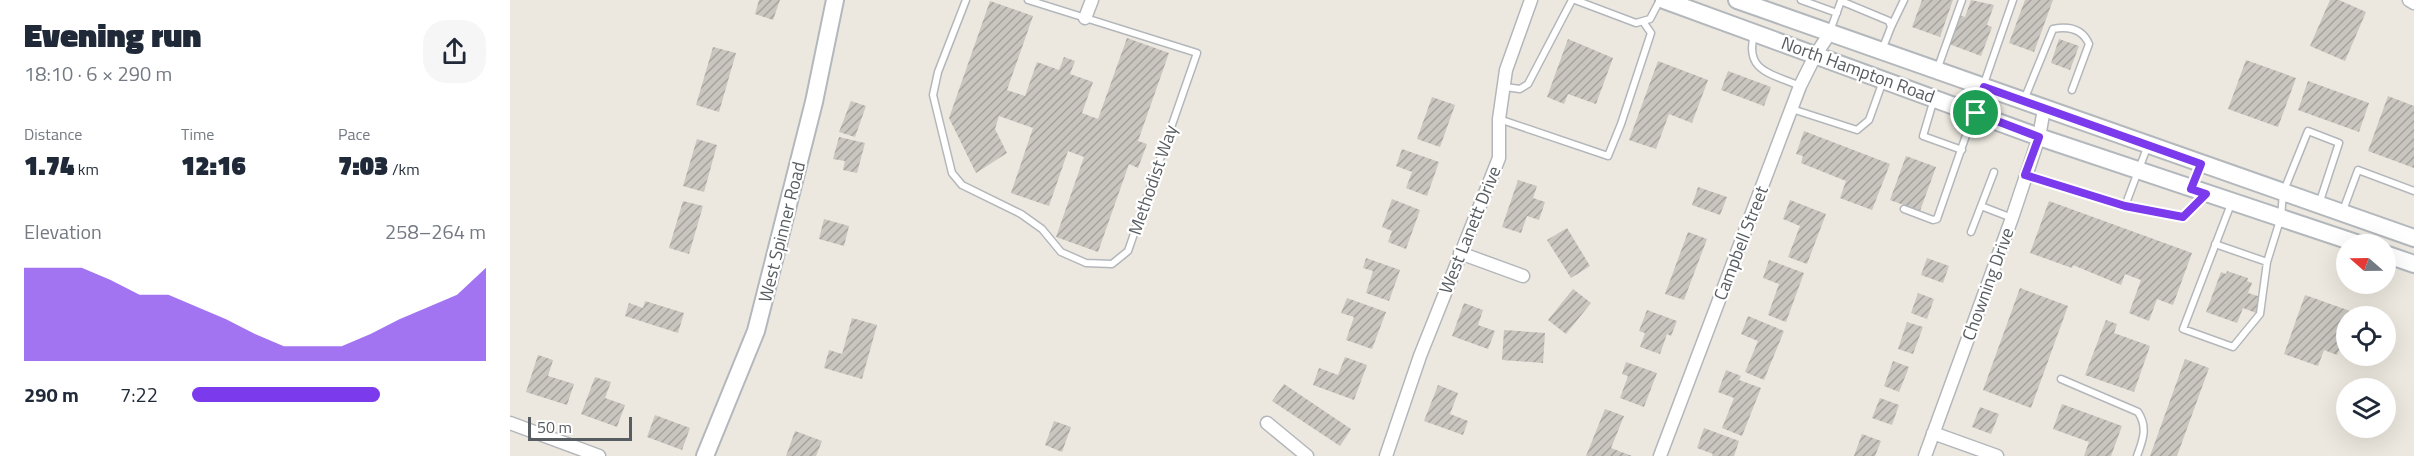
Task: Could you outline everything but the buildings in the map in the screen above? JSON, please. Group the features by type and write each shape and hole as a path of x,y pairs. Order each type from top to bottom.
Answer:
{"main road":[{"name":"West Spinner Road","path":"705,456 756,332 814,102 835,0"},
{"name":"North Hampton Road","path":"1662,0 2136,171 2336,236"},
{"name":"North Hampton Road","path":"1741,2 2414,238"},
{"path":"1738,26 1741,2"},
{"path":"2198,191 2201,164"},
{"path":"2396,258 2414,264"}],"street":[{"path":"1081,16 1083,0"},
{"path":"1081,16 1092,0"},
{"name":"West Lanett Drive","path":"1386,456 1420,357 1498,158 1499,118 1506,70 1531,0"},
{"path":"2409,0 2414,3"},
{"name":"Campbell Street","path":"1660,456 1800,86 1815,54 1830,33"},
{"name":"Chowning Drive","path":"1925,456 2012,218 2039,137 2044,109"},
{"path":"1460,253 1523,276"},
{"path":"510,423 599,456"},
{"path":"1268,423 1306,456"},
{"path":"1933,433 1997,456"}],"lane":[{"name":"Methodist Way","path":"966,0 938,72 933,95 952,173 962,185 1021,214 1042,230 1061,252 1086,262 1112,264 1128,251 1197,53 1028,0"},
{"path":"1505,87 1520,89 1528,84 1574,0 1636,23 1644,23 1650,19 1662,0"},
{"path":"1801,0 1837,13"},
{"path":"1881,51 1904,0"},
{"path":"1937,71 1962,0"},
{"path":"1905,209 1933,220 1937,219 1976,113 2013,0"},
{"path":"1830,33 1841,1 1889,21 1891,27"},
{"path":"1499,118 1608,156 1651,33 1644,23"},
{"path":"2024,101 2053,29 2063,27 2078,30 2085,35 2088,44 2072,90"},
{"path":"1755,32 1750,52 1753,61 1761,69 1800,86"},
{"path":"1792,108 1857,130 1869,120 1883,79"},
{"path":"1934,98 1922,132 1923,136 1962,150"},
{"path":"2232,203 2183,329 2232,347 2260,314 2266,262 2281,217 2283,193 2308,131 2339,143 2319,205"},
{"path":"2125,206 2136,171 2148,145"},
{"path":"2341,213 2358,170 2414,191"},
{"path":"1971,232 1994,172"},
{"path":"2025,175 2125,206 2183,217 2198,191"},
{"path":"1981,206 2012,218"},
{"path":"2215,243 2266,262"},
{"path":"2061,379 2138,412 2145,422 2144,439 2137,456"}],"route":[{"path":"1984,87 2024,101 2201,164 2191,189 2206,194 2183,217 2125,206 2025,175 2039,137 1976,113 1984,87"}]}
